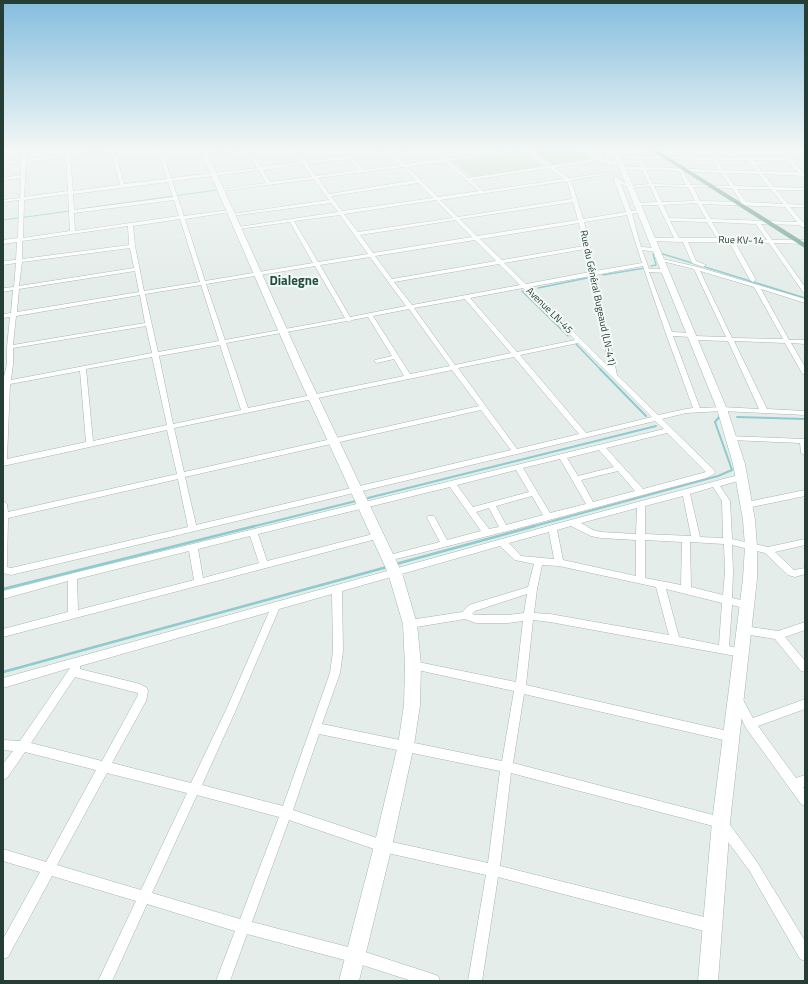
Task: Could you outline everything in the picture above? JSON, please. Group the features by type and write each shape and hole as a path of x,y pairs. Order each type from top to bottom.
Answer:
{"main road":[{"path":"727,196 803,244"}],"street":[{"path":"22,196 19,262 5,383 3,463 580,341"},
{"path":"3,201 47,196"},
{"path":"71,196 73,232"},
{"path":"224,196 391,566 410,624 413,665 412,705 406,745 383,846 349,981"},
{"path":"330,196 515,451"},
{"name":"Avenue LN-45","path":"434,196 711,472 706,475 641,492"},
{"path":"238,228 457,196"},
{"name":"Rue du Général Bugeaud (LN-41)","path":"573,196 581,221 614,375"},
{"path":"622,196 638,248 697,409"},
{"path":"634,196 722,409 742,477 747,505 751,546 750,579 721,822 708,981"},
{"path":"656,196 677,240"},
{"path":"695,196 720,240"},
{"path":"737,196 741,204"},
{"path":"779,196 804,225"},
{"path":"72,212 175,198 245,411"},
{"path":"357,234 574,200"},
{"path":"3,242 130,224 333,201"},
{"path":"3,316 628,213 639,207 660,203 698,202 805,206"},
{"path":"667,219 768,222 804,225"},
{"path":"291,220 350,320"},
{"path":"758,222 805,292"},
{"path":"130,224 132,246 192,528"},
{"name":"Rue KV-14","path":"652,240 770,241 803,244"},
{"path":"684,240 764,412"},
{"path":"731,240 805,373"},
{"path":"3,263 132,246"},
{"path":"391,281 586,247"},
{"path":"638,248 660,258 696,266 754,283 793,295 805,301"},
{"path":"5,383 593,274 645,267 660,258"},
{"path":"3,290 137,269"},
{"path":"793,295 805,296"},
{"path":"468,298 584,435"},
{"path":"370,316 408,377"},
{"path":"3,343 10,345 148,324"},
{"path":"669,334 730,340 805,342"},
{"path":"377,361 395,357"},
{"path":"83,369 90,444"},
{"path":"4,516 484,408"},
{"path":"3,504 3,569 11,572 656,417 697,409 805,413"},
{"path":"3,595 669,430"},
{"path":"731,438 804,441 805,453"},
{"path":"3,683 337,589 445,544 641,492 602,447"},
{"path":"562,456 591,505"},
{"path":"518,467 548,516"},
{"path":"576,479 620,468"},
{"path":"391,566 503,543 552,528 742,477"},
{"path":"452,484 487,533"},
{"path":"715,484 726,501 729,572 724,650"},
{"path":"686,492 696,539"},
{"path":"471,510 534,493"},
{"path":"747,505 805,493"},
{"path":"640,580 641,504"},
{"path":"491,505 504,529"},
{"path":"431,518 445,544"},
{"path":"572,523 596,534 641,538 686,538 727,541 768,550 803,545"},
{"path":"552,528 559,563"},
{"path":"253,533 264,565"},
{"path":"3,633 377,536"},
{"path":"686,538 686,590"},
{"path":"503,543 518,558 525,560 539,560 559,563 747,604"},
{"path":"193,547 199,582"},
{"path":"768,550 791,573 804,573"},
{"path":"475,981 493,870 502,793 520,688 532,589 539,560"},
{"path":"72,577 74,615"},
{"path":"660,584 675,640"},
{"path":"223,981 242,926 286,814 335,673 337,662 337,589"},
{"path":"465,615 472,608 532,589"},
{"path":"105,981 230,712 276,606"},
{"path":"410,624 465,615 476,619 528,616 550,618 675,640 741,654"},
{"path":"744,630 778,634 805,626"},
{"path":"778,634 805,668"},
{"path":"3,774 21,746 82,661"},
{"path":"413,665 732,737"},
{"path":"3,952 47,869 142,698 143,691 140,689 73,672"},
{"path":"736,696 750,724 805,800"},
{"path":"750,724 805,704"},
{"path":"316,728 406,745 507,767 721,822 753,866 805,954"},
{"path":"3,745 21,746 103,768 194,789 286,814 383,846 493,870 712,926"},
{"path":"794,784 805,781"},
{"path":"3,856 242,926 356,956 433,981"}],"waterway":[{"path":"80,209 174,196"},
{"path":"3,220 70,211"},
{"path":"651,266 656,265 653,254 663,254 805,298"},
{"path":"603,275 645,268"},
{"path":"538,288 587,278"},
{"path":"522,291 568,336"},
{"path":"576,344 601,370"},
{"path":"600,369 646,416"},
{"path":"531,527 718,476 732,470 715,422 720,416"},
{"path":"737,417 805,419"},
{"path":"368,498 656,426"},
{"path":"251,527 356,501"},
{"path":"251,527 255,526"},
{"path":"396,564 535,526"},
{"path":"3,589 251,527"},
{"path":"3,672 387,567"}],"district":[{"name":"Dialegne","path":"294,282"}]}
